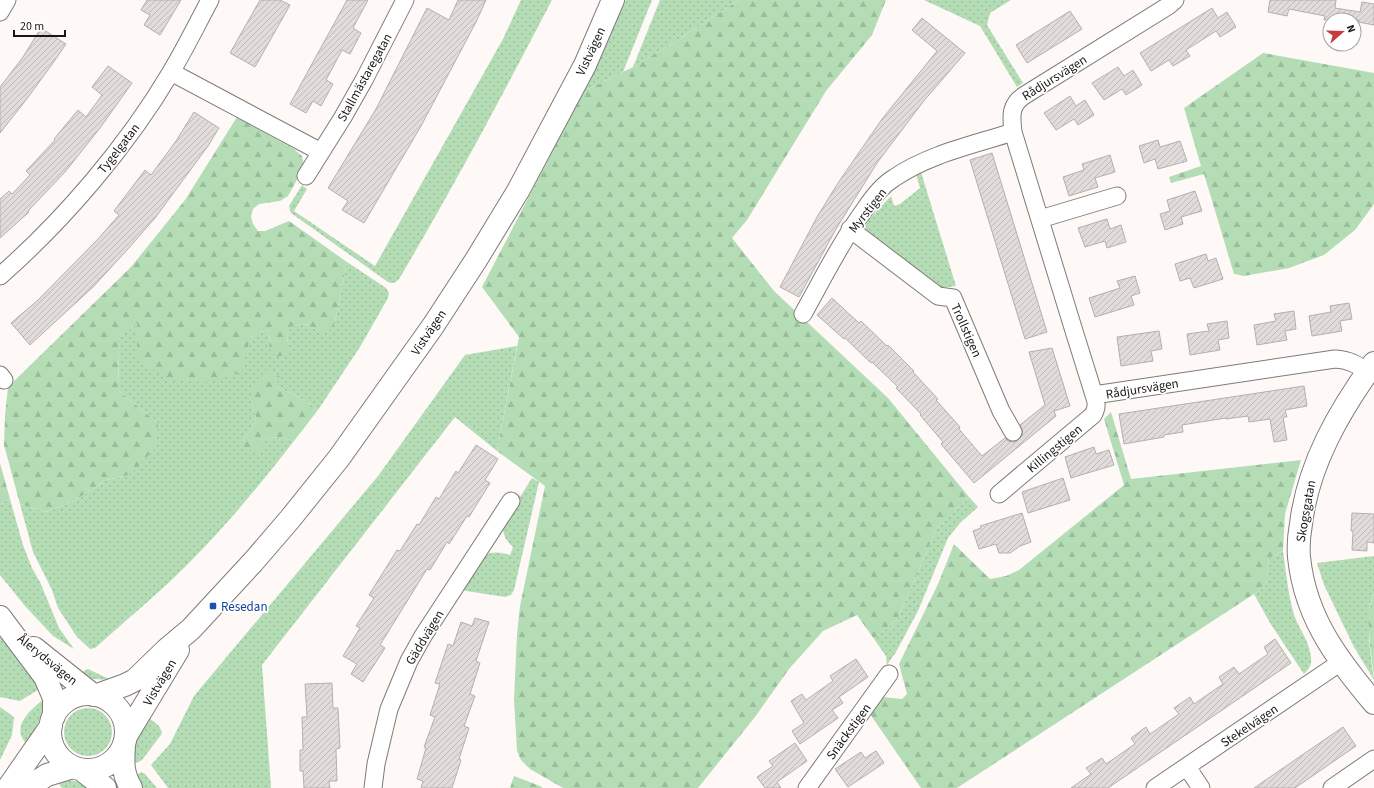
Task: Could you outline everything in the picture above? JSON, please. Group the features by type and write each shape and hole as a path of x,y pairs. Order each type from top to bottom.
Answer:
{"main road":[{"name":"Vistvägen","path":"95,695 126,686 135,680 191,628 253,562 334,464 433,326 476,260 518,191 585,65 613,0"},
{"name":"Skogsgatan","path":"1371,368 1330,433 1314,466 1305,494 1299,539 1299,556 1307,595 1322,630 1341,662 1374,704"},
{"name":"Ålerydsvägen","path":"2,620 45,657 95,695"},
{"name":"Ålerydsvägen","path":"2,620 45,677 54,698 52,721"},
{"name":"Vistvägen","path":"125,740 191,628"},
{"path":"8,788 61,706 70,699 81,695 95,695 107,699 116,706 122,715 125,725 123,768 131,788"},
{"path":"52,721 50,739 55,751 63,761 78,769 105,788"},
{"path":"27,788 47,775 78,769 95,770 107,765 117,757 125,740"}],"street":[{"path":"0,12 7,0"},
{"name":"Tygelgatan","path":"0,276 40,239 77,198 137,124 171,72 210,0"},
{"name":"Stallmästaregatan","path":"306,176 364,80 405,0"},
{"name":"Rådjursvägen","path":"1175,0 1168,6 1017,100 1014,107 1012,118 1013,132 1094,395 1335,359 1347,360 1371,368"},
{"path":"171,72 320,152"},
{"name":"Myrstigen","path":"803,314 850,230 876,194 893,178 934,157 1013,132"},
{"path":"1040,220 1117,196"},
{"name":"Trollstigen","path":"850,230 938,296 953,298 1001,411 1012,432"},
{"name":"Killingstigen","path":"999,494 1093,415 1096,409 1094,395"},
{"name":"Gäddvägen","path":"373,788 376,764 389,709 409,661 423,636 511,501"},
{"name":"Stekelvägen","path":"1155,788 1341,662"},
{"name":"Snäckstigen","path":"807,788 889,674"},
{"path":"1332,788 1374,759"},
{"path":"1187,767 1201,788"}],"green space":[{"path":"521,0 552,0 458,176 398,280 393,283 388,282 291,213 289,206 302,185 307,189 294,211 375,266 503,39"},
{"path":"626,0 652,0 623,72 584,91 599,59"},
{"path":"660,0 739,0 633,67"},
{"path":"739,0 886,0 872,35 826,91 747,220 732,238 774,291 888,398 969,497 937,528 897,620 874,639 857,615 823,631 789,669 755,717 698,788 563,788 530,769 521,760 517,751 514,700 517,634 520,606 545,486 497,451 519,337 482,287 584,91 633,67"},
{"path":"924,0 1011,0 990,13 987,25 1023,83 1017,87 980,26"},
{"path":"1263,53 1374,73 1374,204 1355,230 1324,255 1289,268 1244,276 1234,274 1204,174 1171,183 1169,177 1201,166 1184,108"},
{"path":"237,117 294,149 302,156 304,167 288,196 280,201 259,204 253,209 251,217 253,224 258,231 265,231 289,221 347,262 334,327 327,332 317,330 305,324 290,327 287,336 289,354 276,357 269,348 270,330 258,332 250,338 242,372 206,382 173,381 150,368 137,354 137,323 118,339 119,391 158,423 156,448 129,475 106,480 76,500 46,512 20,504 4,445 8,387 131,267 185,200"},
{"path":"920,169 956,286 936,289 866,236 865,229 868,220 891,196 894,206 900,204 920,188 916,174"},
{"path":"347,262 386,288 389,293 388,298 360,347 318,410 299,397 276,387 251,401 256,418 250,431 242,441 258,450 267,439 280,437 294,441 242,505 186,566 95,648 90,649 77,637 58,608 52,590 33,552 20,504 46,512 76,500 106,480 129,475 158,423 119,391 118,339 137,323 137,354 250,338 258,332 270,330 269,348 289,348 287,336 290,327 305,324 317,330 334,327"},
{"path":"517,346 497,451 455,417 262,665 271,788 168,788 151,765 170,744 194,696 378,476 465,355"},
{"path":"269,367 280,377 276,387 299,397 318,410 294,441 280,437 267,439 259,451 245,450 242,441 250,431 256,418 251,401 252,386"},
{"path":"1111,412 1131,479 1301,460 1285,514 1283,551 1269,558 1265,587 957,788 921,788 870,714 882,697 902,699 907,694 899,664 938,584 954,544 990,579 1006,576 1019,570 1124,485 1104,419"},
{"path":"0,463 10,499 0,505"},
{"path":"532,478 539,482 514,590 511,595 505,597 460,590 483,557 490,553 510,555 513,547 505,537 503,532 503,524"},
{"path":"969,497 978,507 960,523 948,538 918,611 896,652 887,665 886,656 874,639 897,620 937,528"},
{"path":"10,499 23,545 32,568 40,582 59,628 74,649 53,636 25,606 0,575 0,505"},
{"path":"1283,551 1294,615 1310,652 1311,665 1304,674 1270,623 1254,594 1265,587 1269,558"},
{"path":"1374,556 1374,594 1370,604 1369,641 1374,680 1354,647 1324,585 1317,563"},
{"path":"1374,594 1374,675 1369,634 1369,613"},
{"path":"0,637 41,688 20,701 0,697"},
{"path":"88,669 111,680 94,679 81,675"},
{"path":"44,699 42,715 28,745 23,739 21,726 33,708"},
{"path":"0,707 14,717 12,735 0,760"},
{"path":"83,708 93,708 102,712 108,718 111,723 111,741 102,752 93,756 83,756 74,752 68,746 64,737 64,727 68,718 74,712"},
{"path":"147,716 159,726 162,732 161,735 142,760 130,766 137,735"},
{"path":"141,772 145,774 157,788 139,788 133,778"},
{"path":"514,776 540,786 543,788 510,788"},
{"path":"57,781 75,781 90,788 62,788"}],"building":[{"path":"147,0 181,0 160,35 144,25 150,15 141,10"},
{"path":"260,0 280,0 290,5 255,67 230,53"},
{"path":"347,0 368,0 353,28 361,33 350,54 342,50 326,80 333,84 321,106 313,101 306,113 290,104"},
{"path":"458,0 486,0 421,126 364,223 342,210 348,201 328,188 376,109 427,8 449,20"},
{"path":"1270,0 1336,0 1335,8 1360,12 1322,12 1322,15 1289,9 1287,16 1268,12"},
{"path":"1362,2 1374,4 1374,25 1362,23 1362,12 1360,12"},
{"path":"1212,8 1218,18 1227,12 1236,27 1220,37 1216,31 1186,50 1190,56 1173,66 1169,60 1151,71 1140,53"},
{"path":"1070,11 1082,29 1027,63 1016,45"},
{"path":"922,18 965,53 923,102 877,163 836,229 799,297 780,287 817,217 838,183 882,119 937,51 912,30"},
{"path":"41,28 66,44 26,100 0,133 0,87 23,57"},
{"path":"108,66 132,83 100,128 65,172 28,211 29,212 0,238 0,199 9,191 12,194 30,175 26,171 55,140 54,139 78,110 86,117 102,95 92,87"},
{"path":"1118,67 1124,76 1133,70 1142,85 1126,95 1122,89 1104,100 1092,83"},
{"path":"1070,96 1076,106 1085,100 1094,115 1078,125 1074,119 1056,130 1044,113"},
{"path":"194,112 219,128 208,146 155,218 127,250 93,287 30,345 11,323 38,300 97,240 119,215 114,211 145,170 151,175 176,141"},
{"path":"1158,140 1160,147 1180,141 1187,161 1158,169 1155,159 1144,163 1139,146"},
{"path":"992,153 1047,332 1025,339 970,160"},
{"path":"1110,155 1115,172 1095,178 1098,187 1069,196 1063,177 1084,170 1082,164"},
{"path":"1195,191 1202,211 1181,217 1183,224 1165,230 1160,214 1170,211 1167,200"},
{"path":"1107,219 1110,229 1121,225 1126,242 1107,248 1105,241 1085,247 1078,228"},
{"path":"1206,254 1208,261 1216,258 1223,279 1194,288 1190,278 1180,281 1175,264"},
{"path":"1135,276 1140,293 1131,296 1134,305 1095,317 1089,298 1120,288 1117,281"},
{"path":"832,298 859,323 861,321 887,346 888,345 914,371 913,372 938,399 936,400 960,427 959,429 982,456 1005,438 1008,441 1013,442 1018,440 1023,432 1020,425 1045,405 1029,352 1052,348 1070,406 1054,411 1056,416 974,483 941,444 943,442 920,415 921,414 896,388 898,387 845,338 844,339 817,315"},
{"path":"1349,303 1352,319 1340,321 1342,331 1312,336 1309,316 1331,312 1330,306"},
{"path":"1294,311 1296,329 1285,331 1287,340 1257,345 1254,325 1276,321 1274,314"},
{"path":"1227,321 1229,338 1218,340 1220,350 1190,355 1187,334 1209,331 1207,324"},
{"path":"1159,331 1162,349 1151,351 1153,361 1121,366 1117,337"},
{"path":"1304,386 1307,406 1285,410 1287,417 1283,417 1287,440 1274,442 1270,419 1249,422 1248,416 1182,425 1183,432 1124,444 1119,414"},
{"path":"476,445 498,459 485,480 490,483 469,517 467,516 449,544 447,542 430,570 427,569 380,645 385,648 363,682 351,674 357,664 343,656 360,628 356,626 374,598 369,595 397,550 400,551 417,524 419,525 436,497 439,499 456,471 458,473"},
{"path":"1094,447 1096,454 1109,450 1114,465 1071,478 1065,457"},
{"path":"1063,478 1070,500 1028,513 1022,492"},
{"path":"1022,513 1031,542 1020,546 1010,553 999,553 996,544 979,549 973,531 981,528 980,526"},
{"path":"1352,513 1374,514 1374,543 1367,542 1367,551 1352,550"},
{"path":"475,618 489,622 476,661 480,663 470,694 475,696 464,726 469,728 459,759 461,760 452,788 421,788 423,781 417,779 426,748 424,747 435,717 430,715 440,684 435,683 448,644 453,646 461,622 472,626"},
{"path":"1275,639 1291,663 1108,788 1071,788 1091,774 1086,768 1102,758 1106,764 1135,744 1131,738 1146,727 1150,734 1179,714 1174,708 1190,697 1194,704 1223,684 1219,677 1234,667 1239,674 1268,654 1264,647"},
{"path":"856,659 868,677 839,697 843,703 832,710 838,718 800,744 792,731 804,723 791,701 802,694 806,700 833,681 830,676"},
{"path":"332,683 333,708 338,708 340,748 336,749 337,781 329,781 330,788 304,788 303,771 300,771 300,750 303,750 302,717 307,717 305,684"},
{"path":"1343,727 1356,746 1295,788 1254,788"},
{"path":"795,743 807,761 777,782 781,788 765,788 757,777 773,766 769,761"},
{"path":"876,751 884,763 848,787 835,769 861,752 865,758"}],"place":[{"name":"Resedan","path":"213,606"}]}
